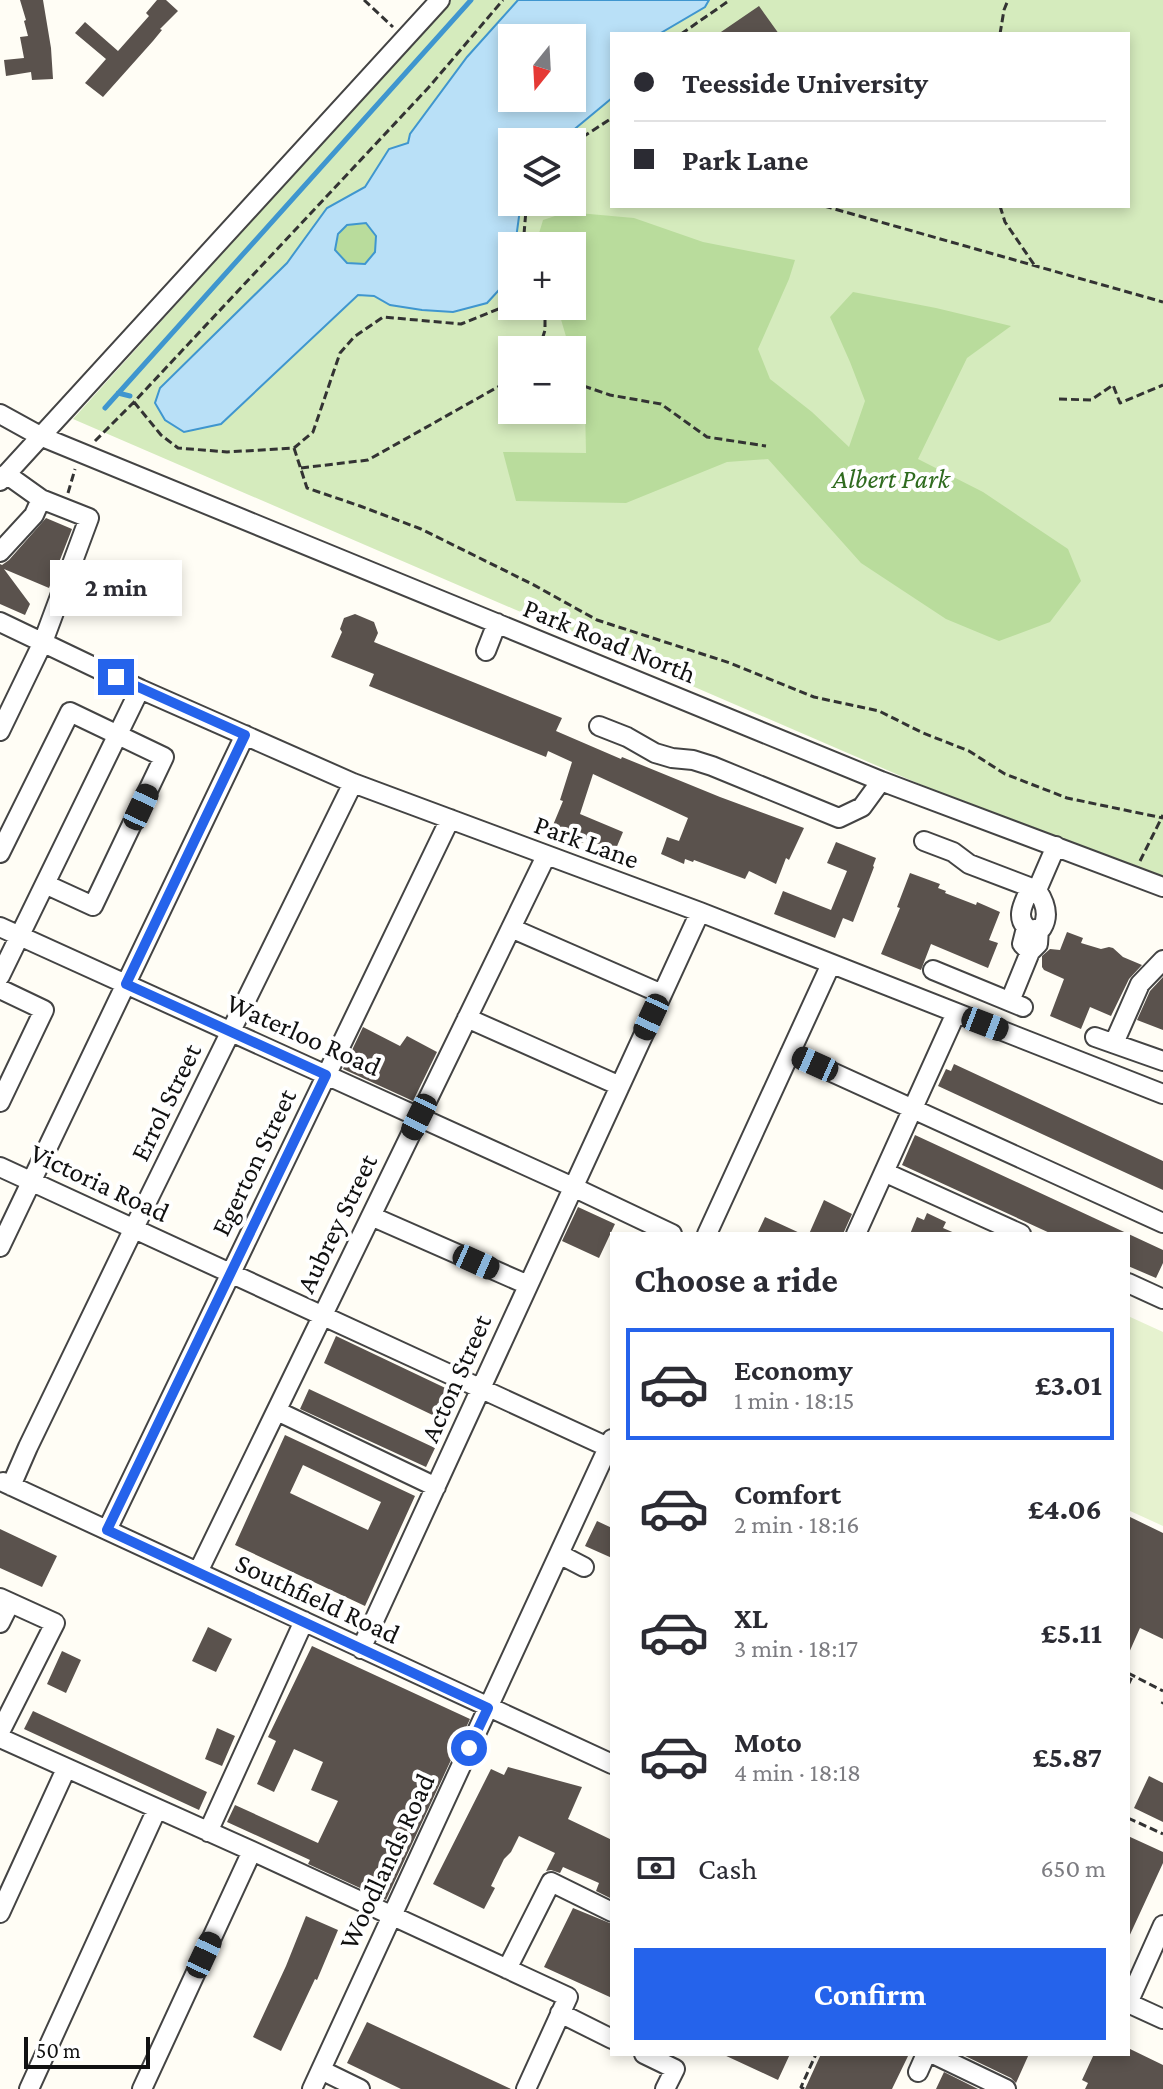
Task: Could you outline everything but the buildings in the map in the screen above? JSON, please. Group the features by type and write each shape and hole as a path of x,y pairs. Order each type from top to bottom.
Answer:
{"street":[{"path":"1,725 43,642 89,518 41,499 3,478 440,0"},
{"name":"Park Road North","path":"0,414 82,454 881,781 1163,887"},
{"path":"0,552 34,515 41,499"},
{"name":"Park Lane","path":"0,622 140,689 353,783 700,912 1163,1094"},
{"path":"486,651 497,623"},
{"path":"0,976 140,689"},
{"path":"0,853 70,712 164,757 93,906 45,884"},
{"path":"599,726 655,753 712,766 839,818 862,807 881,781"},
{"path":"0,1247 245,735"},
{"name":"Errol Street","path":"4,1486 28,1447 353,783"},
{"name":"Egerton Street","path":"107,1530 450,819"},
{"path":"924,841 953,852 969,864 1034,888 1044,901 1047,914 1045,923 1033,929 1038,944 1030,952 1016,1004 933,970"},
{"path":"1034,888 1056,846"},
{"name":"Aubrey Street","path":"198,1572 546,856"},
{"name":"Acton Street","path":"361,1649 700,912"},
{"name":"Waterloo Road","path":"0,927 668,1232"},
{"path":"511,928 662,994"},
{"path":"1114,1043 1140,984 1163,960"},
{"path":"708,1232 831,964"},
{"path":"0,989 44,1010 0,1102"},
{"path":"857,1232 956,1013"},
{"path":"467,1018 620,1086"},
{"path":"1095,1037 1163,1061"},
{"path":"790,1053 1163,1223"},
{"name":"Victoria Road","path":"0,1167 610,1445"},
{"path":"884,1172 1017,1232"},
{"path":"371,1216 528,1285"},
{"path":"1130,1284 1163,1299"},
{"path":"277,1411 436,1487"},
{"name":"Woodlands Road","path":"312,2089 392,1916 477,1752 488,1708 610,1447"},
{"name":"Southfield Road","path":"4,1486 107,1530 610,1763"},
{"path":"559,1554 584,1567"},
{"path":"0,1623 5,1600 55,1623 0,1735 66,1769 507,1969 610,2038"},
{"path":"208,1832 304,1621"},
{"path":"0,1913 8,1876 66,1769"},
{"path":"29,2089 157,1809"},
{"path":"142,2089 252,1851"},
{"path":"507,1969 551,1882 610,1911"},
{"path":"1130,1999 1163,1925"},
{"path":"1130,2004 1163,2019"},
{"path":"526,2089 564,2005"},
{"path":"648,2056 675,2069 665,2089"},
{"path":"918,2072 925,2056"},
{"path":"937,2056 1006,2089"},
{"path":"321,2070 360,2089"}],"path":[{"path":"364,0 405,38"},
{"path":"65,508 71,480 82,454 429,87 503,0"},
{"path":"684,32 730,0"},
{"path":"1000,32 1008,0"},
{"path":"586,135 610,119"},
{"path":"831,208 1163,302"},
{"path":"1001,208 1005,222 1035,266"},
{"path":"134,402 161,435 178,448 227,452 294,448 313,432 340,353 354,337 383,317 461,324 498,309"},
{"path":"1059,399 1091,400 1113,385 1120,403 1163,385"},
{"path":"300,468 368,460 498,387"},
{"path":"586,387 610,395 661,404 707,437 766,446"},
{"path":"294,448 307,488 421,529 597,620 730,663 814,697 879,711 969,751 1005,774 1067,798 1163,817 1132,875"},
{"path":"1130,1674 1163,1691"},
{"path":"1130,1819 1163,1834"},
{"path":"804,2089 801,2087 815,2056"}],"green space":[{"name":"Albert Park","path":"451,0 1163,0 1163,889 73,419"},
{"path":"586,214 634,218 703,242 795,260 758,349 770,379 849,447 865,401 830,317 853,292 1011,326 967,358 918,459 983,492 1068,549 1081,581 1050,622 999,641 946,619 861,563 768,459 727,462 626,503 516,501 503,452 586,453 586,336 566,336 561,320 586,320 586,232 539,232 543,220"},
{"path":"366,223 376,235 375,252 365,264 347,264 335,250 339,236 347,226"},
{"path":"1130,1317 1163,1332 1163,1526 1130,1511"}],"water":[{"path":"518,0 709,0 705,7 662,32 610,32 610,100 576,128 498,128 498,216 519,216 517,232 498,232 498,291 487,303 453,312 390,305 374,296 358,295 221,424 184,432 165,420 155,403 160,388 287,263 327,208 365,187 389,149 408,143 410,134 467,57","holes":["366,223 376,236 375,252 365,264 347,263 335,250 338,234 347,225"]}],"waterway":[{"path":"105,408 471,0"},
{"path":"118,393 130,396"}],"route":[{"path":"116,677 245,735 126,984 326,1075 107,1530 488,1708 469,1748"}]}
